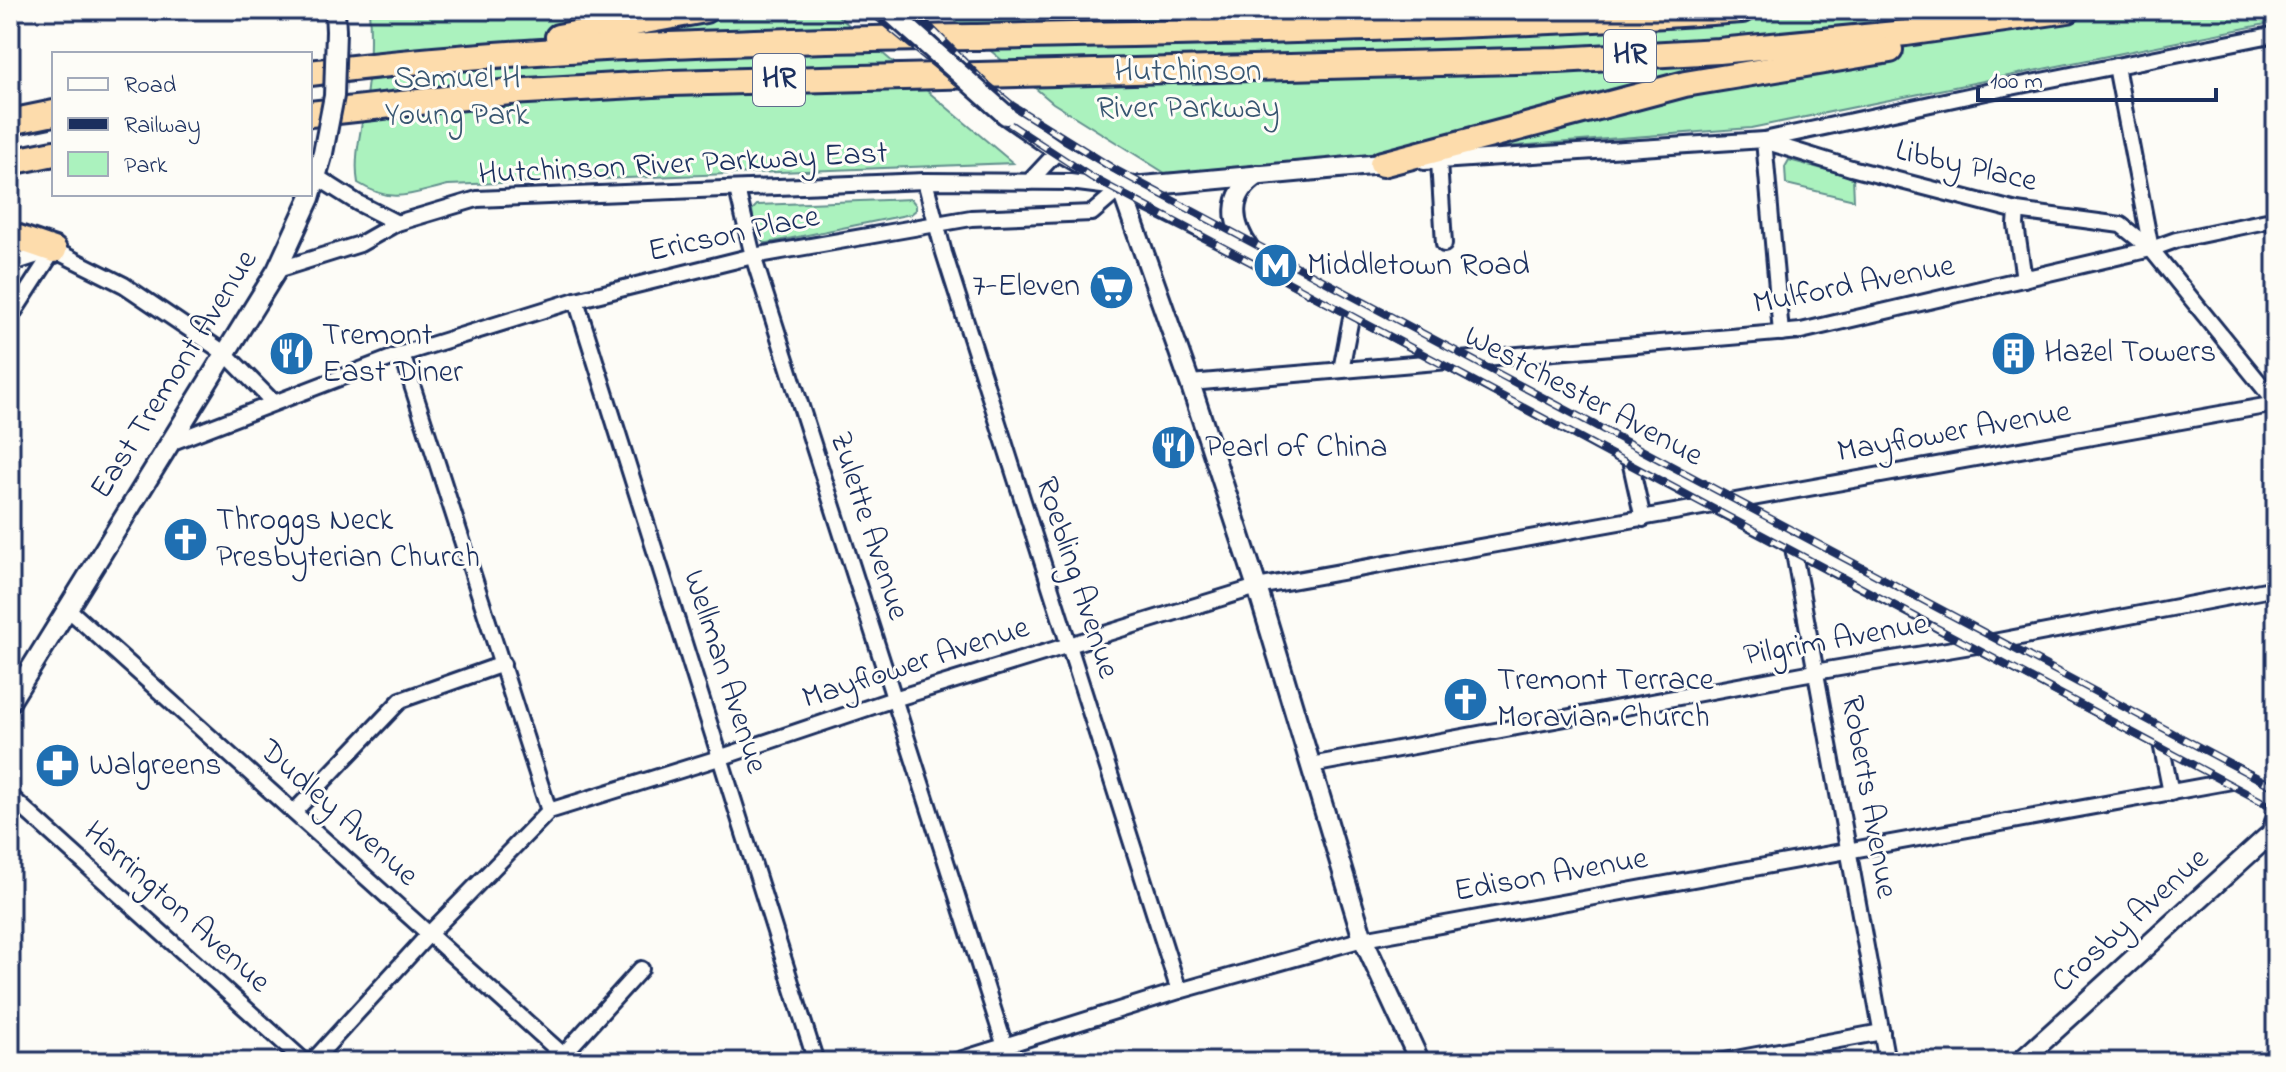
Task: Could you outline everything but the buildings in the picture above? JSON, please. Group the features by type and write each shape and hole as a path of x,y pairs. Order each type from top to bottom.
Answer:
{"highway":[{"path":"486,56 568,34 705,10"},
{"path":"1276,10 1335,28"},
{"name":"HR","path":"312,73 486,56 673,44 1335,28 1598,19 1742,10"},
{"name":"HR","path":"312,114 510,92 671,83 1542,61 1847,39 2068,10"},
{"path":"1382,164 1685,84 1888,50 2025,16"},
{"path":"10,122 52,113"},
{"path":"10,162 52,153"},
{"path":"10,235 54,250"}],"main road":[{"name":"East Tremont Avenue","path":"312,190 334,96 335,10"},
{"name":"Westchester Avenue","path":"888,10 1006,115 1115,193 1251,253 2160,738 2276,796"},
{"path":"1382,164 1258,175 1115,193 1190,383 1257,587 1363,939 1420,1062"},
{"path":"1251,253 1238,234 1236,198 1245,185 1258,175"},
{"name":"East Tremont Avenue","path":"10,702 277,270 309,196"},
{"name":"Crosby Avenue","path":"2020,1062 2266,838 2276,819"}],"street":[{"path":"1382,164 1764,140 2276,34"},
{"path":"2116,66 2151,249 2276,404"},
{"path":"1764,140 1781,333"},
{"name":"Libby Place","path":"1764,140 1851,168 2017,211 2121,225 2151,249"},
{"path":"1029,182 1058,151"},
{"path":"1439,161 1444,244"},
{"path":"317,177 397,223"},
{"path":"925,181 1070,182 1115,193"},
{"name":"Hutchinson River Parkway East","path":"277,270 360,244 397,223 477,199 925,181"},
{"name":"Roebling Avenue","path":"925,181 935,224 1179,991"},
{"name":"Zulette Avenue","path":"737,189 753,256 1010,1062"},
{"name":"Ericson Place","path":"169,443 402,354 576,300 753,256 935,224 971,218 1092,213 1115,193"},
{"path":"2017,211 2016,225 2024,279"},
{"name":"Mulford Avenue","path":"1190,383 1781,333 2276,219"},
{"path":"10,318 54,250"},
{"path":"29,288 13,264 54,250 124,285 226,354 273,402"},
{"name":"Wellman Avenue","path":"576,300 816,1062"},
{"path":"1341,370 1353,307"},
{"path":"402,354 549,811"},
{"name":"Mayflower Avenue","path":"312,1062 429,934 549,811 894,699 1257,587 2276,404"},
{"path":"1629,456 1643,519"},
{"name":"Roberts Avenue","path":"1792,542 1887,1062"},
{"name":"Pilgrim Avenue","path":"1311,765 2276,588"},
{"name":"Dudley Avenue","path":"67,608 567,1058"},
{"path":"294,812 401,700 503,664"},
{"path":"2160,738 2171,793"},
{"name":"Edison Avenue","path":"953,1062 1179,991 1363,939 2243,779"},
{"name":"Harrington Avenue","path":"10,796 305,1062"},
{"path":"567,1058 641,969"},
{"path":"1719,1062 1882,1032"}],"green space":[{"name":"Samuel H Young Park","path":"369,10 831,10 1013,163 448,185 402,196 382,194 358,183 357,172 368,75"},
{"name":"Hutchinson River Parkway","path":"942,10 2276,10 2276,22 1751,128 1165,173 1053,103"},
{"path":"1789,160 1853,177 1854,200 1786,184 1785,167"},
{"path":"911,199 916,210 911,214 768,243 764,243 759,236 752,210 757,205"}],"railway":[{"path":"869,10 999,117 1091,177 2276,809"},
{"path":"913,10 984,82 1013,106 1114,169 2276,788"}],"place":[{"name":"Middletown Road","path":"1276,266"},
{"name":"7-Eleven","path":"1111,287"},
{"name":"Hazel Towers","path":"2013,353"},
{"name":"Tremont East Diner","path":"291,354"},
{"name":"Pearl of China","path":"1174,448"},
{"name":"Throggs Neck Presbyterian Church","path":"185,539"},
{"name":"Tremont Terrace Moravian Church","path":"1466,699"},
{"name":"Walgreens","path":"58,766"}]}
